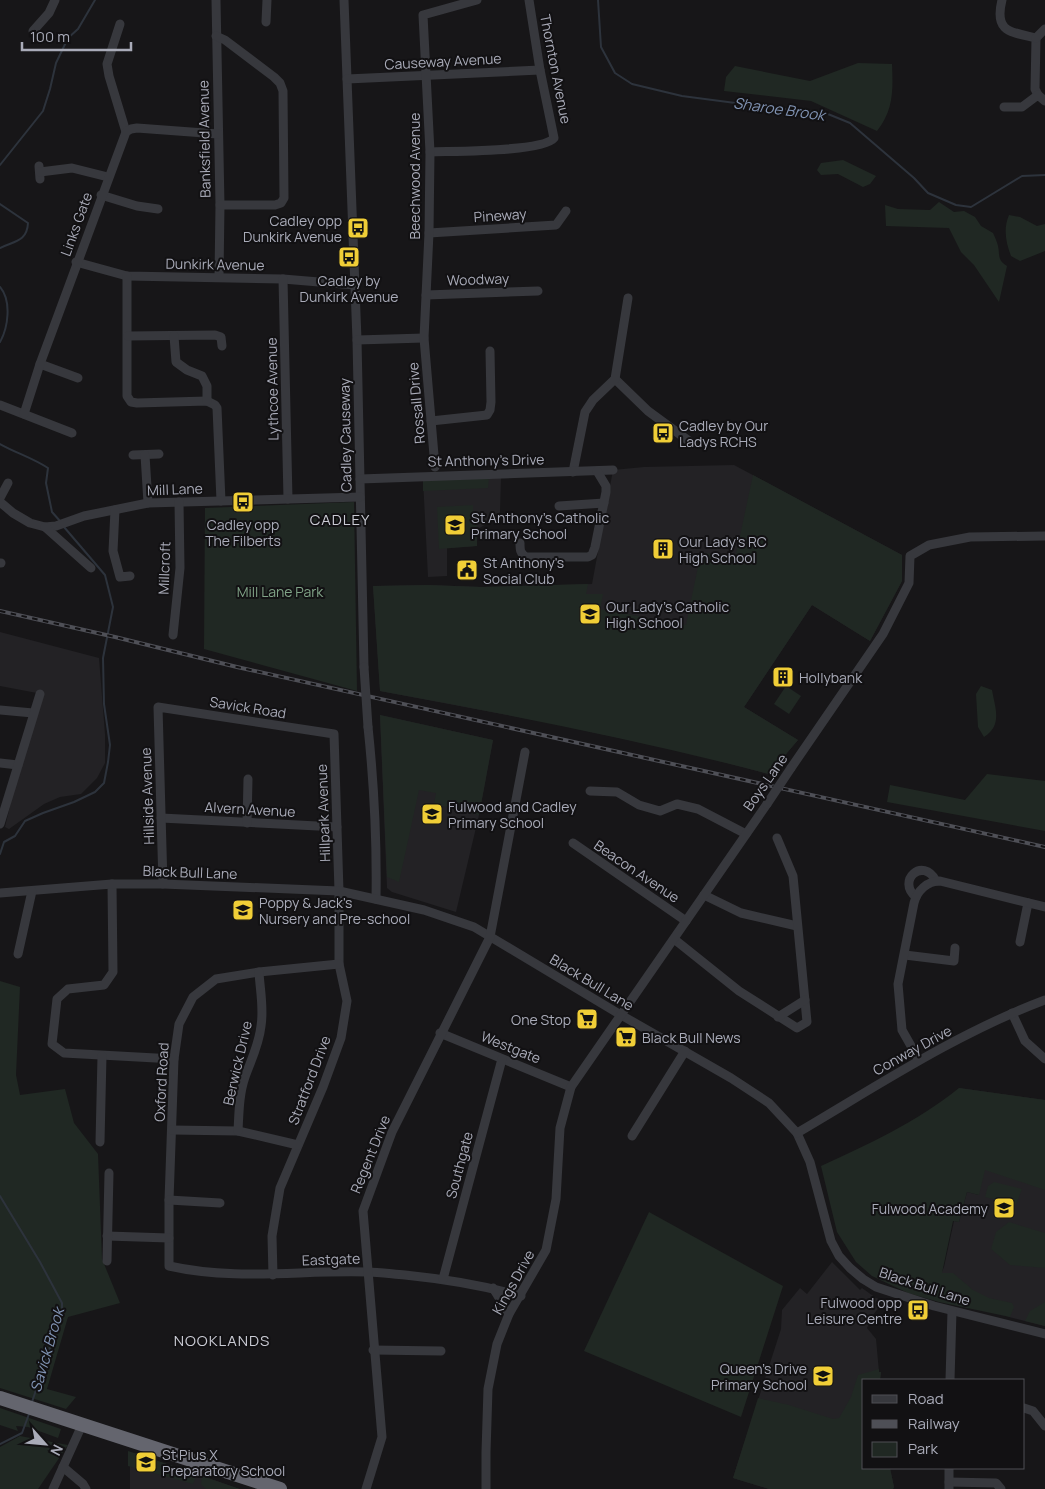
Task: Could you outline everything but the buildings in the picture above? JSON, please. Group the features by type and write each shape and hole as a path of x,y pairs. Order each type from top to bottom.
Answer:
{"highway":[{"path":"0,1398 280,1489"}],"street":[{"path":"33,31 49,13 55,0"},
{"name":"Banksfield Avenue","path":"216,0 220,205 219,277"},
{"path":"266,22 267,0"},
{"name":"Cadley Causeway","path":"344,0 357,340 364,667 374,786 376,899"},
{"name":"Beechwood Avenue","path":"424,338 429,233 430,152 423,15 477,0"},
{"name":"Thornton Avenue","path":"430,152 527,148 551,142 554,138 540,70 529,0"},
{"path":"1002,0 999,14 1003,26 1012,33 1036,38"},
{"path":"120,24 107,64 126,132 138,128 218,134"},
{"path":"1004,107 1022,107 1042,98 1035,89 1036,38 1045,29"},
{"path":"216,36 225,40 274,77 280,83 283,91 284,198 281,204 220,205"},
{"name":"Causeway Avenue","path":"347,79 540,70"},
{"name":"Links Gate","path":"24,414 76,262 126,132"},
{"path":"40,172 72,168 108,177"},
{"path":"102,195 137,206 158,209"},
{"name":"Pineway","path":"429,233 558,228 566,211"},
{"name":"Dunkirk Avenue","path":"76,262 127,276 283,279 355,285"},
{"path":"127,276 127,388 129,400 137,403 212,402 217,408 220,501"},
{"name":"Lythcoe Avenue","path":"283,279 288,499"},
{"name":"Woodway","path":"426,295 533,293"},
{"path":"574,472 585,412 593,400 615,379 629,298"},
{"path":"128,333 174,336 215,335 221,337 222,346"},
{"path":"174,336 176,362 202,376 207,386 207,402"},
{"path":"357,340 424,338"},
{"name":"Rossall Drive","path":"424,338 434,467"},
{"path":"431,421 487,415 491,402 490,351"},
{"path":"40,364 78,378"},
{"path":"615,379 648,411 692,439"},
{"path":"0,405 72,433"},
{"path":"145,454 148,503"},
{"path":"133,455 159,454"},
{"name":"St Anthony's Drive","path":"360,479 613,470"},
{"path":"520,543 522,555 526,557 592,555 596,547 606,486 597,472"},
{"path":"0,498 8,483"},
{"name":"Mill Lane","path":"0,502 13,513 30,523 45,527 56,526 148,503 360,497"},
{"name":"Millcroft","path":"173,635 180,568 179,502"},
{"path":"559,506 604,503"},
{"path":"573,506 573,516"},
{"path":"115,510 113,551 120,577 130,576"},
{"path":"45,527 91,568"},
{"name":"Boys Lane","path":"621,1015 883,634 909,583 910,556 929,545 970,537 1045,536"},
{"path":"0,824 3,805 18,765 40,694"},
{"name":"Savick Road","path":"158,707 334,734"},
{"name":"Hillside Avenue","path":"158,707 163,884"},
{"path":"0,710 34,713"},
{"name":"Hillpark Avenue","path":"334,734 339,891"},
{"name":"Regent Drive","path":"366,1489 382,1437 362,1210 392,1132 440,1033 490,937 525,752"},
{"path":"0,763 18,765"},
{"path":"247,823 248,779"},
{"path":"590,792 618,792 639,805 660,811 677,804 698,809 746,834"},
{"name":"Alvern Avenue","path":"162,818 337,828"},
{"path":"674,939 739,992 778,1017 797,1028 807,1022 793,876 777,838"},
{"name":"Beacon Avenue","path":"572,843 686,921"},
{"path":"916,897 910,891 909,886 911,875 919,870 929,872 936,881 1045,907"},
{"path":"919,1060 902,1030 898,984 916,897 924,887 936,881"},
{"path":"112,884 113,972 104,985 68,989 57,999 52,1044 64,1053 174,1059"},
{"name":"Black Bull Lane","path":"0,893 112,884 163,884 339,891 449,917 474,927 621,1015 732,1078 769,1103 797,1134 810,1162 831,1240 840,1256 850,1268 876,1287 952,1311 1045,1334"},
{"path":"18,954 32,891"},
{"name":"Stratford Drive","path":"273,1275 272,1236 280,1188 323,1087 341,1038 347,1001 339,964 339,891"},
{"path":"704,895 741,913 797,926"},
{"path":"1020,942 1028,903"},
{"path":"904,955 954,961 955,948"},
{"name":"Oxford Road","path":"169,1266 169,1200 174,1059 179,1024 193,997 216,979 258,972 339,964"},
{"name":"Berwick Drive","path":"238,1131 239,1110 245,1078 257,1049 262,1024 262,1000 258,972"},
{"path":"778,1017 805,1000"},
{"name":"Conway Drive","path":"797,1134 919,1060 1012,1013 1045,1000"},
{"path":"1012,1013 1025,1040 1045,1059"},
{"name":"Kings Drive","path":"486,1489 488,1389 497,1344 509,1314 546,1250 556,1199 560,1128 571,1087 621,1015"},
{"name":"Westgate","path":"440,1033 571,1087"},
{"path":"632,1136 685,1051"},
{"path":"100,1142 102,1056"},
{"name":"Southgate","path":"443,1279 502,1058"},
{"path":"172,1130 238,1131 298,1145"},
{"path":"107,1260 109,1172"},
{"path":"169,1200 220,1203"},
{"path":"107,1236 169,1238"},
{"name":"Eastgate","path":"169,1266 196,1272 273,1275 367,1272 443,1279 493,1288 521,1296"},
{"path":"493,1288 509,1314"},
{"path":"950,1379 952,1311"},
{"path":"373,1350 441,1352"},
{"path":"1025,1408 1033,1411 1045,1426"},
{"path":"54,1489 82,1425"},
{"path":"63,1467 83,1484 86,1489"},
{"path":"949,1469 949,1486 996,1483 1001,1489"}],"shaded area":[{"name":"Our Lady's Catholic High School","path":"734,465 902,555 902,581 870,641 812,605 744,707 798,740 769,774 689,753 550,723 380,691 373,586 428,585 482,587 592,584 613,470 644,467"},
{"name":"St Anthony's Catholic Primary School","path":"501,478 500,512 493,520 476,530 477,546 447,548 447,576 428,577 423,479"},
{"path":"0,632 99,658 105,734 105,763 97,778 81,794 60,797 44,804 9,829 5,827 37,693 0,686"},
{"name":"Fulwood and Cadley Primary School","path":"380,715 493,740 479,815 456,912 392,892 387,888"},
{"name":"Fulwood Academy","path":"959,1088 1045,1100 1045,1326 1009,1317 937,1283 944,1267 954,1221 959,1222 967,1192 979,1195"},
{"name":"Queen's Drive Primary School","path":"832,1262 860,1290 862,1288 884,1301 873,1315 867,1328 876,1339 879,1372 881,1372 880,1379 862,1379 862,1469 890,1469 893,1489 769,1489 733,1478 781,1329 782,1310 800,1288 807,1294"},
{"name":"St Pius X Preparatory School","path":"130,1452 194,1473 239,1489 130,1489"}],"green space":[{"path":"858,63 892,64 891,99 887,115 877,131 811,101 724,91 726,77 735,66 810,81"},
{"path":"843,160 876,176 870,184 863,187 838,174 821,175 817,170 821,163"},
{"path":"939,202 954,212 964,211 975,217 981,226 993,233 998,244 1000,259 1007,266 999,302 974,265 961,252 949,228 886,226 885,205 898,209 930,210"},
{"path":"1009,215 1020,217 1037,226 1045,224 1045,251 1020,261 1011,256 1006,236 1006,225"},
{"name":"Our Lady's Catholic High School","path":"753,475 902,555 902,581 870,641 812,605 744,707 798,740 769,774 575,729 380,691 373,586 428,585 482,587 588,584 586,594 603,594 600,609 686,625 701,552 735,559"},
{"path":"489,478 488,488 423,491 423,479"},
{"name":"Mill Lane Park","path":"354,502 357,691 204,649 205,508"},
{"path":"473,505 473,513 477,513 477,546 439,549 437,507"},
{"path":"786,686 801,696 789,714 774,704"},
{"path":"981,686 992,690 996,710 994,727 984,737 978,727 976,694"},
{"name":"Fulwood and Cadley Primary School","path":"380,715 493,740 479,815 434,804 436,793 419,790 399,882 387,877"},
{"path":"987,774 1045,781 1045,831 887,802 890,785 965,800"},
{"path":"0,981 20,987 16,1075 20,1095 65,1089 74,1123 98,1154 102,1259 120,1303 68,1317 47,1389 76,1397 66,1409 0,1388"},
{"path":"959,1088 1045,1100 1045,1190 985,1170 979,1195 967,1192 959,1222 953,1221 942,1273 953,1273 973,1290 989,1298 1012,1303 1014,1307 1010,1317 939,1302 908,1293 872,1276 856,1262 837,1232 821,1166 909,1122"},
{"path":"994,1182 1022,1189 1016,1205 985,1197 988,1186"},
{"path":"649,1212 783,1286 741,1417 584,1351"},
{"path":"1009,1222 1045,1233 1045,1268 1010,1265 991,1249 996,1232"},
{"path":"1045,1302 1045,1326 1025,1321 1030,1311"},
{"path":"879,1369 879,1372 881,1372 880,1379 862,1379 862,1469 890,1469 893,1489 769,1489 733,1478 758,1398 789,1405 833,1419 839,1418 851,1397 858,1375"},
{"path":"0,1408 61,1429 58,1438 28,1427 16,1426 18,1431 0,1425"},
{"path":"20,1436 68,1445 38,1489 0,1489 0,1447"},
{"path":"128,1451 197,1474 193,1484 128,1466"},
{"path":"202,1476 240,1489 206,1489 201,1484"}],"waterway":[{"name":"Savick Brook","path":"0,165 43,111 56,63 68,38 78,29 95,0"},
{"name":"Sharoe Brook","path":"598,0 601,47 615,73 632,84 682,96 782,109 823,112 850,123 914,178 928,193 956,205 971,207 1022,176 1045,175"},
{"name":"Savick Brook","path":"0,204 28,223 25,234 19,240 0,248"},
{"name":"Savick Brook","path":"0,287 4,293 8,314 0,342"},
{"name":"Savick Brook","path":"0,444 48,468 46,483 52,512 60,521"},
{"name":"Savick Brook","path":"0,854 4,842 15,836 25,821 95,792 104,783 110,745 104,704 103,658 113,607 105,575 64,527"},
{"name":"Savick Brook","path":"0,1196 40,1262 62,1303 62,1312 32,1402"},
{"name":"Savick Brook","path":"0,1444 22,1433 29,1414"}],"railway":[{"path":"0,611 237,667 1045,847"}],"place":[{"name":"Cadley opp Dunkirk Avenue","path":"358,228"},
{"name":"Cadley by Dunkirk Avenue","path":"349,257"},
{"name":"Cadley by Our Ladys RCHS","path":"663,433"},
{"name":"Cadley opp The Filberts","path":"243,502"},
{"name":"St Anthony's Catholic Primary School","path":"455,525"},
{"name":"Our Lady's RC High School","path":"663,549"},
{"name":"St Anthony's Social Club","path":"467,570"},
{"name":"Our Lady's Catholic High School","path":"590,614"},
{"name":"Hollybank","path":"783,677"},
{"name":"Fulwood and Cadley Primary School","path":"432,814"},
{"name":"Poppy & Jack's Nursery and Pre-school","path":"243,910"},
{"name":"One Stop","path":"587,1019"},
{"name":"Black Bull News","path":"626,1037"},
{"name":"Fulwood Academy","path":"1004,1208"},
{"name":"Fulwood opp Leisure Centre","path":"918,1310"},
{"name":"Queen's Drive Primary School","path":"823,1376"},
{"name":"St Pius X Preparatory School","path":"146,1462"}],"district":[{"name":"CADLEY","path":"340,519"},
{"name":"NOOKLANDS","path":"222,1340"}]}
